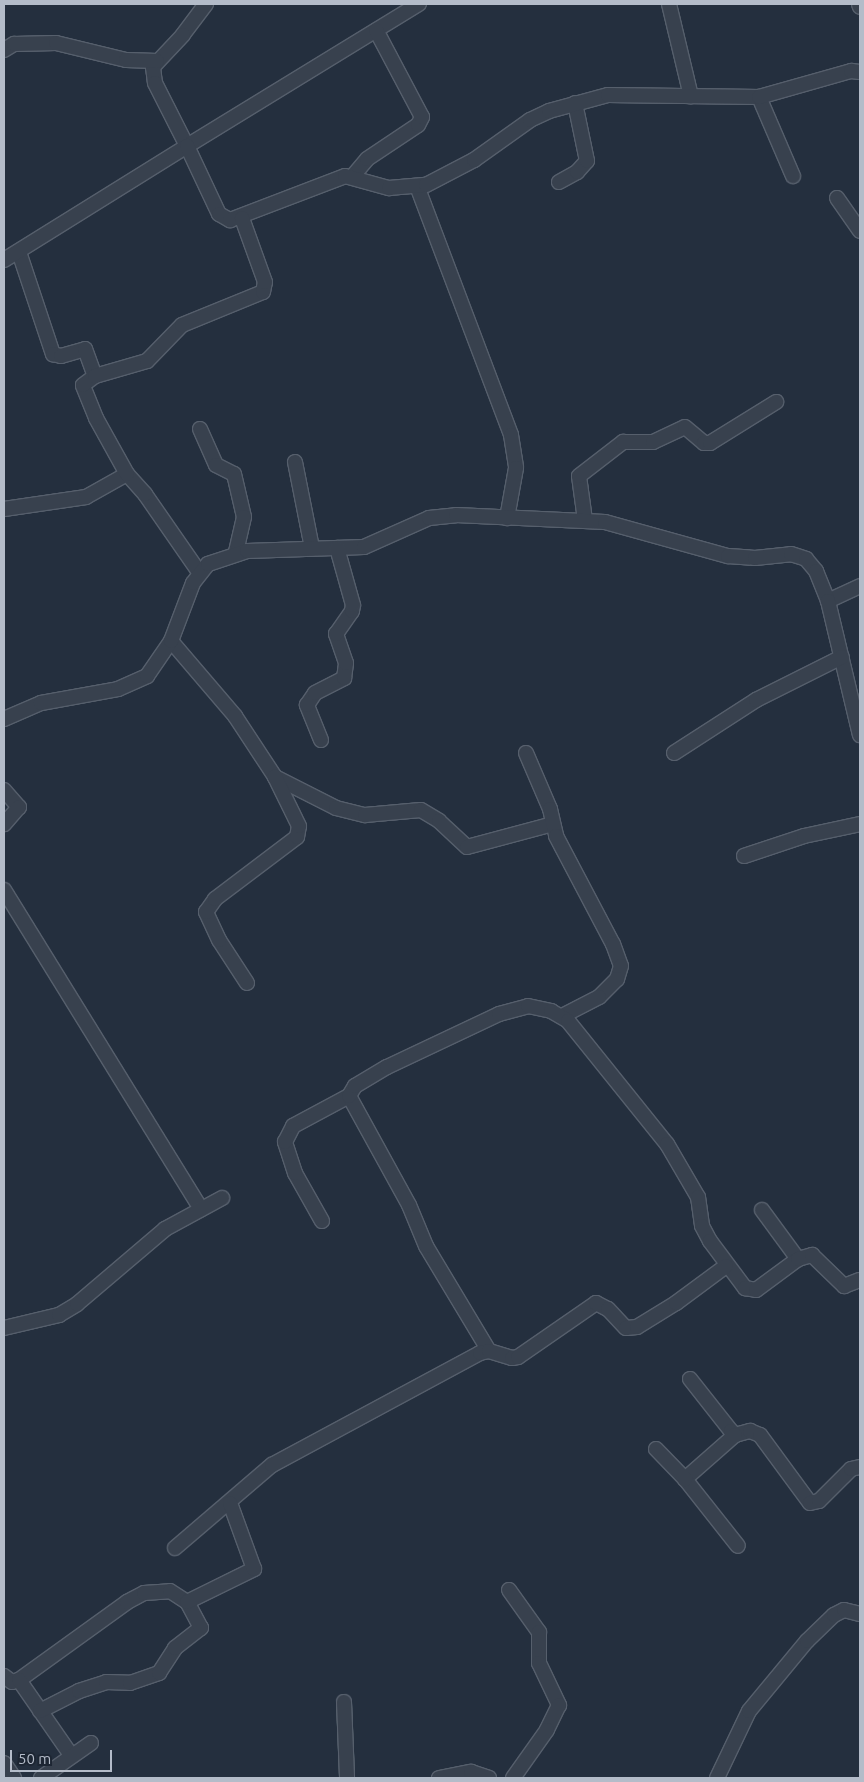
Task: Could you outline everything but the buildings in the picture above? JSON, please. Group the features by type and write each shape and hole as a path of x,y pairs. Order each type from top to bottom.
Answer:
{"street":[{"path":"206,4 183,35 153,67 155,83 222,218 242,218 331,180 352,177 389,188 417,186 440,179 474,160 530,120 575,103 625,94 759,97 859,70"},
{"path":"4,260 20,252 187,146 420,4"},
{"path":"669,4 691,96"},
{"path":"352,177 367,159 418,126 422,118 376,30"},
{"path":"4,50 14,44 56,43 126,60 157,61"},
{"path":"759,97 793,176"},
{"path":"558,182 577,172 587,161 575,103"},
{"path":"417,186 511,435 516,468 507,518"},
{"path":"837,198 860,232"},
{"path":"199,572 145,494 127,474 96,418 84,389 85,382 95,376 147,360 182,325 263,292 266,282 242,218"},
{"path":"20,252 53,354 61,356 85,349 95,376"},
{"path":"585,520 579,476 623,442 653,442 685,427 704,443 710,443 776,402"},
{"path":"200,429 216,465 234,474 244,517 236,552"},
{"path":"295,462 312,548"},
{"path":"4,509 86,497 127,474"},
{"path":"4,719 42,704 132,685 156,666 171,641 199,572 208,564 236,552 373,545 423,520 441,515 585,520 631,527 739,558 798,555 811,563 828,601 860,735"},
{"path":"321,740 307,705 316,693 344,678 346,663 336,634 352,611 353,605 338,548"},
{"path":"828,601 860,586"},
{"path":"171,641 235,716 274,777 299,826 297,837 215,899 206,912 219,940 247,983"},
{"path":"674,753 756,700 842,657"},
{"path":"526,753 550,809 553,824 616,951 621,966 617,978 599,997 562,1016"},
{"path":"274,777 350,814 421,810 439,821 467,848 553,824"},
{"path":"4,790 19,807 4,824"},
{"path":"744,856 804,836 860,824"},
{"path":"4,890 201,1209"},
{"path":"322,1221 287,1155 285,1142 293,1126 349,1096 355,1086 387,1068 511,1010 542,1008 562,1016 667,1144 698,1197 702,1226 726,1266 750,1290 766,1284 798,1260 812,1255 844,1286 860,1280"},
{"path":"349,1096 409,1205 426,1246 489,1351 512,1358 518,1356 596,1303 608,1309 626,1328 637,1327 676,1303 726,1266"},
{"path":"4,1328 59,1315 77,1304 154,1237 222,1198"},
{"path":"762,1210 798,1260"},
{"path":"175,1548 230,1503 272,1465 489,1351"},
{"path":"690,1379 735,1435"},
{"path":"685,1479 735,1435 750,1432 760,1435 810,1503 819,1501 851,1469 860,1467"},
{"path":"656,1449 685,1479 738,1546"},
{"path":"187,1602 254,1569 230,1503"},
{"path":"509,1590 538,1632 538,1663 559,1705 547,1730 513,1778"},
{"path":"4,1676 12,1682 19,1680 127,1602 144,1594 170,1591 187,1602 201,1628 175,1648 159,1674 130,1683 106,1682 79,1691 40,1710"},
{"path":"717,1778 749,1711 806,1641 834,1615 844,1610 860,1614"},
{"path":"19,1680 72,1755"},
{"path":"344,1702 347,1778"},
{"path":"41,1778 91,1743"},
{"path":"4,1763 14,1778"},
{"path":"439,1778 471,1772 489,1778"}]}
